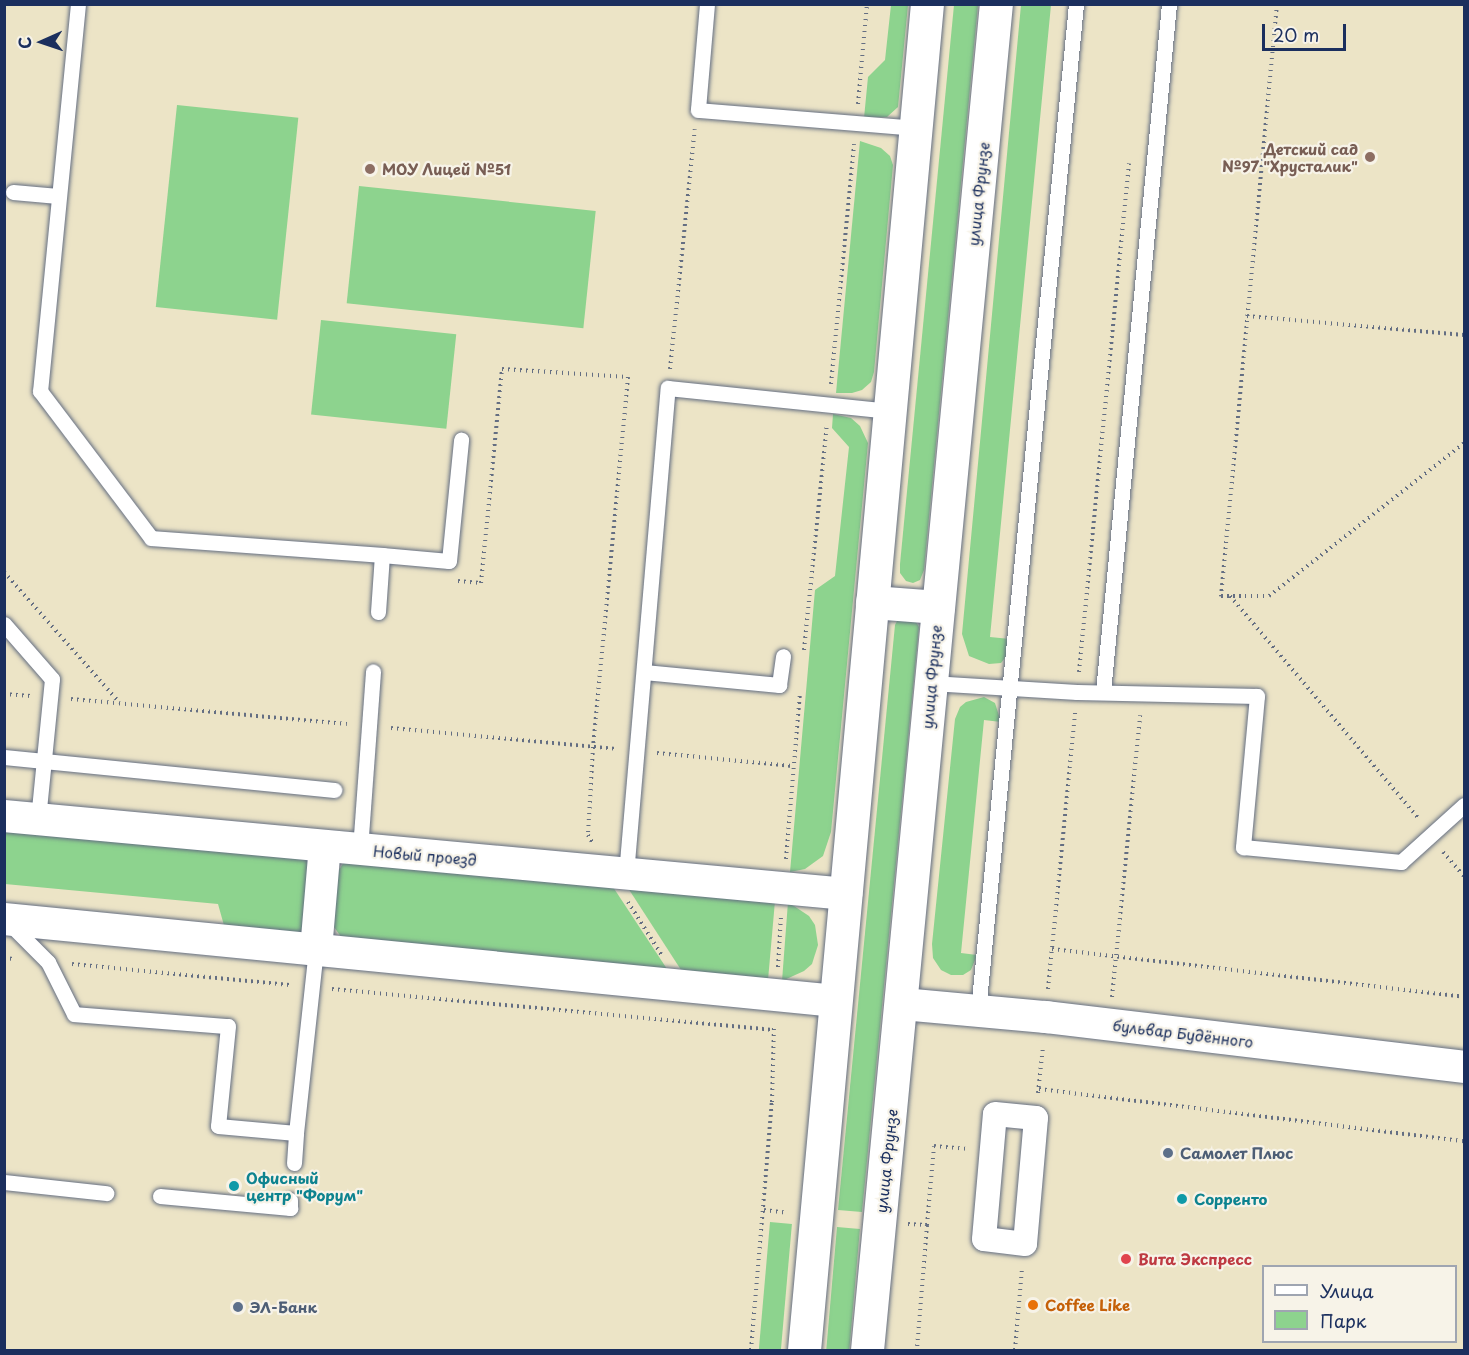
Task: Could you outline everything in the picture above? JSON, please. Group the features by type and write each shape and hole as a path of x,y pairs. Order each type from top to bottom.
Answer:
{"main road":[{"path":"804,1350 927,4"},
{"name":"улица Фрунзе","path":"867,1350 902,1004 996,4"},
{"path":"873,602 938,607"}],"street":[{"name":"Новый проезд","path":"4,816 360,849 627,888 784,889 846,894"},
{"path":"316,950 325,846"},
{"path":"5,919 836,1001"},
{"name":"бульвар Будённого","path":"902,1004 1046,1017 1464,1067"},
{"path":"995,1114 1036,1118 1024,1244 984,1239 992,1151 995,1114"}],"lane":[{"path":"78,4 40,391 151,538 449,561 461,440"},
{"path":"707,4 698,110 915,128"},
{"path":"978,1011 1076,4"},
{"path":"1103,692 1169,4"},
{"path":"13,192 58,196"},
{"path":"627,888 668,388 890,411"},
{"path":"378,612 382,555"},
{"path":"4,624 52,679 38,819"},
{"path":"644,672 779,685 783,656"},
{"path":"360,849 373,670"},
{"path":"931,683 1010,686 1077,692 1257,696 1243,848 1401,862 1464,805"},
{"path":"4,758 334,790"},
{"path":"5,919 48,962 74,1014 228,1026 218,1126 296,1132"},
{"path":"294,1162 316,950"},
{"path":"4,1182 106,1192"},
{"path":"160,1196 290,1208 290,1200"}],"path":[{"path":"803,661 830,404 867,4"},
{"path":"1277,4 1221,596 1269,596 1464,443"},
{"path":"668,388 693,132"},
{"path":"1046,1017 1130,159"},
{"path":"1248,316 1464,334"},
{"path":"447,580 481,583 502,369 628,377 593,747 588,835 593,844"},
{"path":"4,572 119,703"},
{"path":"1229,596 1432,833 1442,850 1464,876"},
{"path":"751,1350 772,1102 773,1029 792,766 801,684"},
{"path":"4,694 792,766"},
{"path":"627,888 681,986 705,1023"},
{"path":"1052,949 1463,996"},
{"path":"4,958 773,1029"},
{"path":"1039,1089 1464,1141"},
{"path":"927,1225 934,1146 992,1151"}],"green space":[{"path":"891,5 908,5 898,107 887,117 864,118 868,77 885,60"},
{"path":"954,5 978,5 924,570 920,580 913,583 906,581 900,573 900,564"},
{"path":"1021,5 1051,5 990,637 1010,639 1005,658 1001,663 989,664 969,656 962,634"},
{"path":"177,105 298,118 277,320 156,307"},
{"path":"860,141 881,148 890,156 893,165 874,372 871,382 862,390 852,393 836,393"},
{"path":"359,186 596,211 583,328 347,303"},
{"path":"321,320 456,334 446,429 311,414"},
{"path":"833,414 851,418 860,426 868,443 831,832 823,856 805,869 790,872 815,590 835,576 849,447 832,428"},
{"path":"898,619 915,620 919,627 862,1212 838,1210 895,625"},
{"path":"984,697 995,703 1001,722 984,720 961,953 977,955 971,970 963,975 951,975 941,970 933,958 932,944 955,719 960,707 966,702"},
{"path":"4,826 309,859 307,928 300,934 225,929 218,904 5,884"},
{"path":"344,862 613,887 669,972 344,941 334,927 337,873"},
{"path":"628,888 775,901 768,980 683,973"},
{"path":"788,902 809,916 815,925 818,945 812,964 804,971 782,981"},
{"path":"770,1222 792,1224 781,1350 759,1350"},
{"path":"837,1227 860,1229 849,1350 826,1350"}],"place":[{"name":"Детский сад №97 \"Хрусталик\"","path":"1370,157"},
{"name":"МОУ Лицей №51","path":"370,169"},
{"name":"Самолет Плюс","path":"1168,1153"},
{"name":"Офисный центр \"Форум\"","path":"234,1186"},
{"name":"Сорренто","path":"1182,1199"},
{"name":"Вита Экспресс","path":"1126,1259"},
{"name":"Coffee Like","path":"1033,1305"},
{"name":"ЭЛ-Банк","path":"238,1307"}]}
